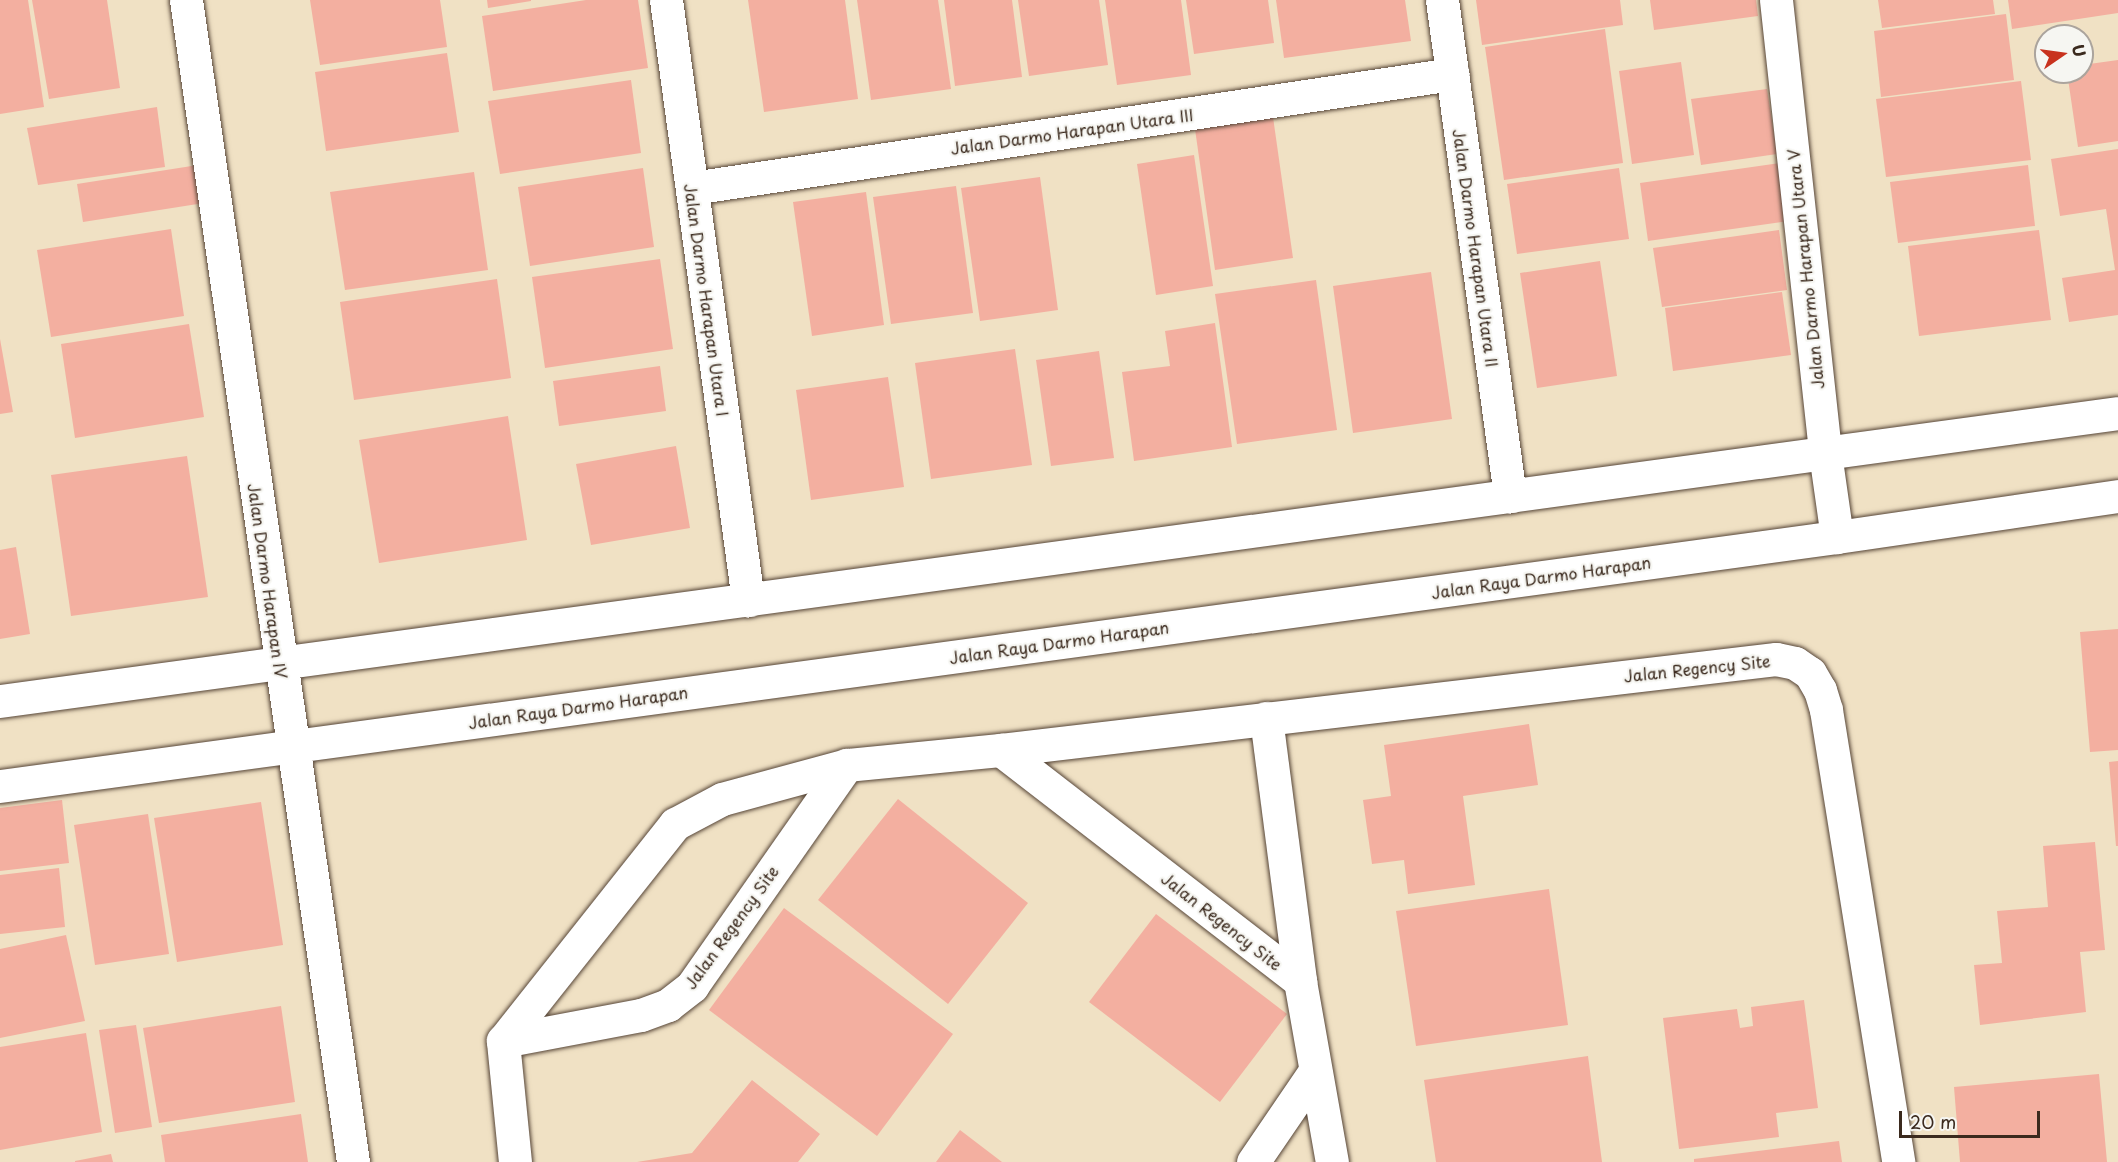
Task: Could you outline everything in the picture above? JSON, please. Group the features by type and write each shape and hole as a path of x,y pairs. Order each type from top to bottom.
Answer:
{"street":[{"name":"Jalan Darmo Harapan IV","path":"186,0 353,1162"},
{"name":"Jalan Darmo Harapan Utara I","path":"666,0 748,600"},
{"name":"Jalan Darmo Harapan Utara II","path":"1442,0 1510,496"},
{"name":"Jalan Darmo Harapan Utara V","path":"1776,0 1824,453 1837,537"},
{"name":"Jalan Darmo Harapan Utara III","path":"692,188 1452,74"},
{"path":"0,702 2118,413"},
{"name":"Jalan Raya Darmo Harapan","path":"0,786 1837,537 2118,496"},
{"name":"Jalan Regency Site","path":"503,1041 675,824 722,799 846,765 1002,750 1776,659 1795,663 1810,673 1820,690 1826,710 1898,1162"},
{"name":"Jalan Regency Site","path":"1266,718 1300,981 1332,1162"},
{"name":"Jalan Regency Site","path":"1002,750 1300,981"},
{"name":"Jalan Regency Site","path":"503,1041 641,1015 668,1005 692,986 846,765"},
{"path":"503,1041 515,1162"},
{"path":"1253,1162 1315,1071"}],"building":[{"path":"0,0 28,0 44,107 0,114"},
{"path":"32,0 107,0 120,88 49,99"},
{"path":"310,0 440,0 447,47 320,65"},
{"path":"487,0 531,0 531,1 488,8"},
{"path":"586,0 638,0 648,68 493,91 482,16"},
{"path":"748,0 845,0 858,99 764,112"},
{"path":"857,0 938,0 951,89 871,100"},
{"path":"944,0 1012,0 1022,77 955,86"},
{"path":"1018,0 1099,0 1108,65 1029,76"},
{"path":"1105,0 1181,0 1191,75 1117,85"},
{"path":"1186,0 1268,0 1274,43 1194,54"},
{"path":"1276,0 1405,0 1411,41 1284,58"},
{"path":"1476,0 1620,0 1623,25 1482,45"},
{"path":"1650,0 1756,0 1758,16 1654,30"},
{"path":"1878,0 1993,0 1995,14 1882,28"},
{"path":"2008,0 2118,0 2118,13 2012,29"},
{"path":"2006,14 2014,80 1881,97 1874,31"},
{"path":"1605,29 1623,163 1504,180 1485,47"},
{"path":"447,53 459,132 326,151 315,72"},
{"path":"2118,60 2118,141 2078,147 2069,84 2094,84 2094,63"},
{"path":"1681,62 1694,155 1632,164 1619,71"},
{"path":"631,80 641,153 500,174 488,101"},
{"path":"2021,81 2031,160 1886,177 1876,99"},
{"path":"1767,89 1777,154 1701,165 1691,99"},
{"path":"157,107 165,167 38,185 27,128"},
{"path":"1273,117 1293,258 1215,270 1195,129"},
{"path":"2118,149 2118,315 2069,322 2062,278 2115,270 2106,209 2060,216 2051,159"},
{"path":"1194,155 1213,286 1156,295 1137,164"},
{"path":"1787,162 1796,220 1648,241 1640,183"},
{"path":"198,165 204,203 83,222 77,184"},
{"path":"2028,165 2035,226 1898,243 1890,182"},
{"path":"643,168 654,247 530,266 518,187"},
{"path":"1619,168 1629,239 1517,254 1507,184"},
{"path":"474,172 488,270 345,290 330,192"},
{"path":"1040,177 1058,310 980,321 961,188"},
{"path":"956,186 973,313 891,324 873,197"},
{"path":"866,192 884,325 812,336 793,202"},
{"path":"171,229 184,316 51,337 37,250"},
{"path":"1779,230 1787,290 1662,307 1653,248"},
{"path":"2039,230 2051,320 1919,336 1908,246"},
{"path":"660,259 673,349 545,368 532,277"},
{"path":"1600,261 1617,376 1537,388 1520,273"},
{"path":"1431,272 1452,419 1353,433 1333,286"},
{"path":"497,279 511,378 354,400 340,302"},
{"path":"1316,280 1337,430 1237,444 1215,294"},
{"path":"1782,292 1791,355 1673,371 1665,308"},
{"path":"1215,323 1232,447 1134,461 1122,372 1170,366 1165,331"},
{"path":"189,324 204,417 75,438 61,344"},
{"path":"0,339 13,412 0,414"},
{"path":"1015,349 1032,465 931,479 915,363"},
{"path":"1099,351 1114,458 1051,466 1036,360"},
{"path":"660,366 666,411 559,426 553,381"},
{"path":"888,377 904,487 811,500 796,390"},
{"path":"508,416 527,540 379,563 359,440"},
{"path":"676,446 690,528 591,545 576,464"},
{"path":"187,456 208,597 71,616 51,475"},
{"path":"16,547 30,634 0,639 0,550"},
{"path":"2118,629 2118,750 2090,752 2080,632"},
{"path":"1529,724 1538,785 1463,796 1475,885 1408,894 1404,860 1372,864 1363,800 1391,796 1384,745"},
{"path":"2118,761 2118,846 2116,846 2109,762"},
{"path":"898,799 1028,903 948,1004 818,900"},
{"path":"62,800 69,863 0,871 0,808"},
{"path":"261,802 283,945 177,962 154,818"},
{"path":"148,814 169,954 95,965 74,825"},
{"path":"2095,842 2105,950 2080,952 2086,1012 1980,1025 1974,965 2002,963 1997,911 2048,907 2043,846"},
{"path":"59,868 65,927 0,934 0,875"},
{"path":"1549,889 1568,1025 1416,1046 1396,911"},
{"path":"784,908 953,1034 877,1136 709,1010"},
{"path":"1156,914 1287,1014 1220,1102 1089,1002"},
{"path":"66,935 85,1021 0,1038 0,949"},
{"path":"1804,1000 1818,1108 1776,1113 1779,1137 1679,1149 1663,1018 1737,1009 1740,1028 1753,1026 1751,1007"},
{"path":"281,1006 295,1102 159,1123 143,1028"},
{"path":"136,1025 152,1127 115,1133 99,1030"},
{"path":"86,1033 102,1132 0,1150 0,1047"},
{"path":"1588,1056 1602,1162 1436,1162 1424,1080"},
{"path":"2099,1074 2107,1162 1960,1162 1954,1087"},
{"path":"752,1080 820,1134 798,1162 637,1162 692,1153"},
{"path":"301,1114 308,1162 165,1162 161,1135"},
{"path":"960,1130 1002,1162 936,1162"},
{"path":"1839,1141 1842,1162 1694,1162 1694,1159"},
{"path":"111,1154 113,1162 75,1162 75,1161"}]}
